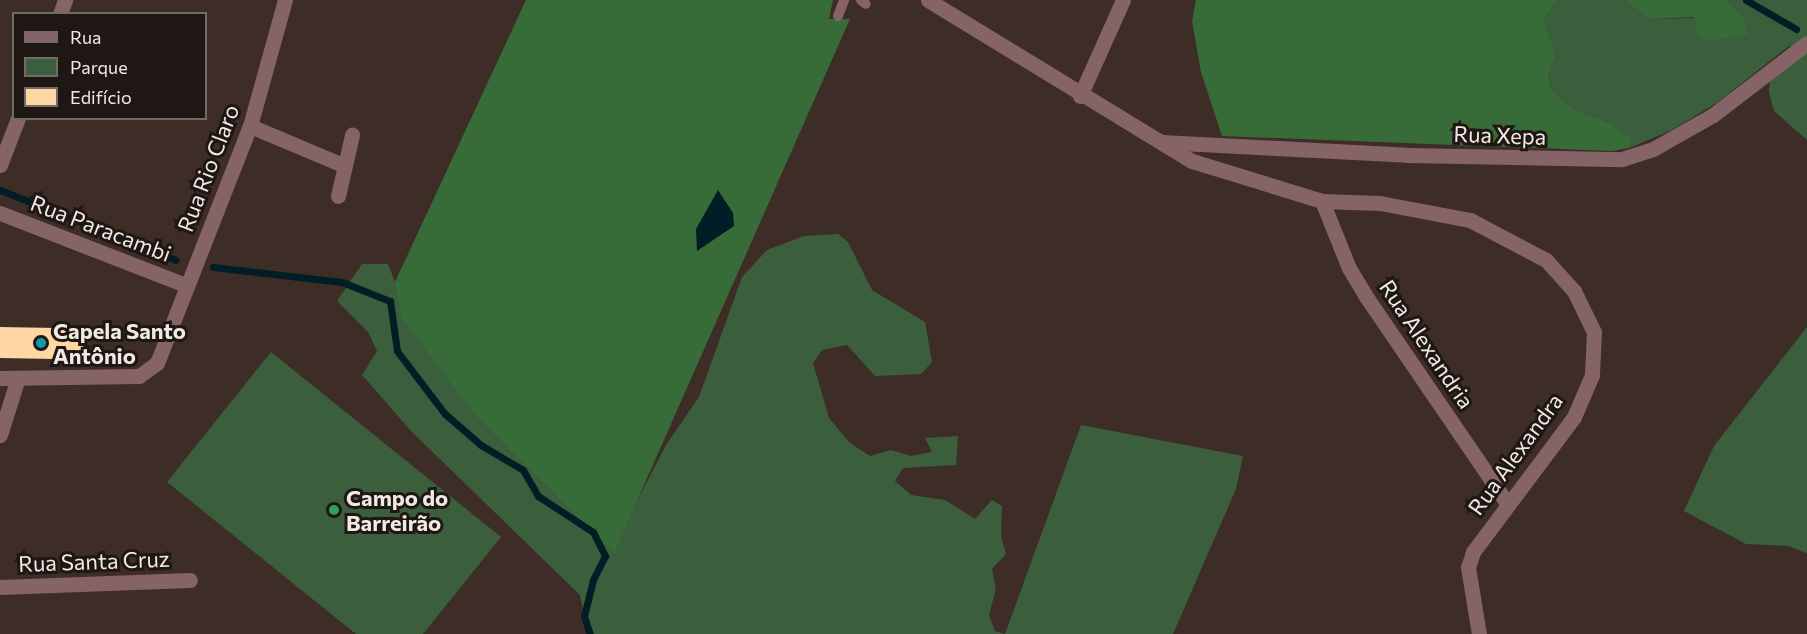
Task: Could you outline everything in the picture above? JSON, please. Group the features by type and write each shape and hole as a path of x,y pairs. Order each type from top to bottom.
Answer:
{"street":[{"name":"Rua Rio Claro","path":"18,378 139,376 150,371 165,351 186,285 250,126 285,0"},
{"name":"Rua Alexandra","path":"928,0 1080,96 1192,161 1322,201 1380,203 1470,220 1546,260 1574,291 1594,332 1592,375 1574,417 1473,552 1468,567 1479,634"},
{"path":"1080,96 1123,0"},
{"name":"Rua Xepa","path":"1156,142 1431,155 1622,159 1653,149 1713,115 1807,43"},
{"path":"0,165 17,120"},
{"path":"250,126 343,165"},
{"path":"338,195 343,165 352,135"},
{"name":"Rua Alexandria","path":"1322,201 1349,268 1365,295 1508,505"},
{"name":"Rua Paracambi","path":"0,213 186,285"},
{"path":"0,378 18,378 0,435"},
{"name":"Rua Santa Cruz","path":"0,587 190,580"}],"lane":[{"path":"838,16 844,0"}],"green space":[{"path":"526,0 833,0 829,19 850,19 614,553 474,414 402,318 395,282"},
{"path":"1196,0 1558,0 1544,20 1556,54 1548,76 1552,91 1572,108 1610,123 1631,139 1629,148 1612,151 1222,136 1201,72 1192,21"},
{"path":"1558,0 1625,0 1648,19 1743,17 1726,0 1807,0 1807,140 1774,111 1769,92 1770,76 1804,51 1789,46 1718,102 1672,130 1629,148 1630,139 1610,123 1572,108 1552,91 1548,76 1556,54 1544,20"},
{"path":"1625,0 1726,0 1743,17 1748,34 1709,41 1698,36 1694,17 1648,19"},
{"path":"838,234 848,242 872,290 925,322 932,362 921,374 875,376 847,345 822,350 813,363 829,418 850,443 870,456 891,450 911,456 932,452 925,438 958,436 956,465 903,468 895,481 911,495 945,500 975,519 992,500 1002,506 1001,537 1006,554 992,569 996,589 989,615 995,631 1005,634 588,634 580,595 412,432 362,375 377,351 368,332 337,301 362,264 388,264 395,282 622,530 666,445 699,397 742,277 767,250 804,236"},
{"path":"1807,327 1807,553 1788,546 1746,544 1684,511 1714,446"},
{"name":"Campo do Barreirão","path":"271,352 501,537 423,634 356,634 167,482"},
{"path":"1081,425 1243,456 1236,489 1173,634 1005,634"}],"water":[{"path":"718,190 733,213 734,226 697,251 696,229"}],"building":[{"name":"Capela Santo Antônio","path":"0,327 84,328 83,359 0,358"}],"waterway":[{"path":"1746,0 1796,29"},
{"path":"0,190 176,260"},
{"path":"213,267 342,282 390,301 397,351 445,414 481,445 523,470 538,496 593,532 605,556 593,580 584,616 590,634"}],"place":[{"name":"Capela Santo Antônio","path":"41,343"},
{"name":"Campo do Barreirão","path":"334,510"}]}
